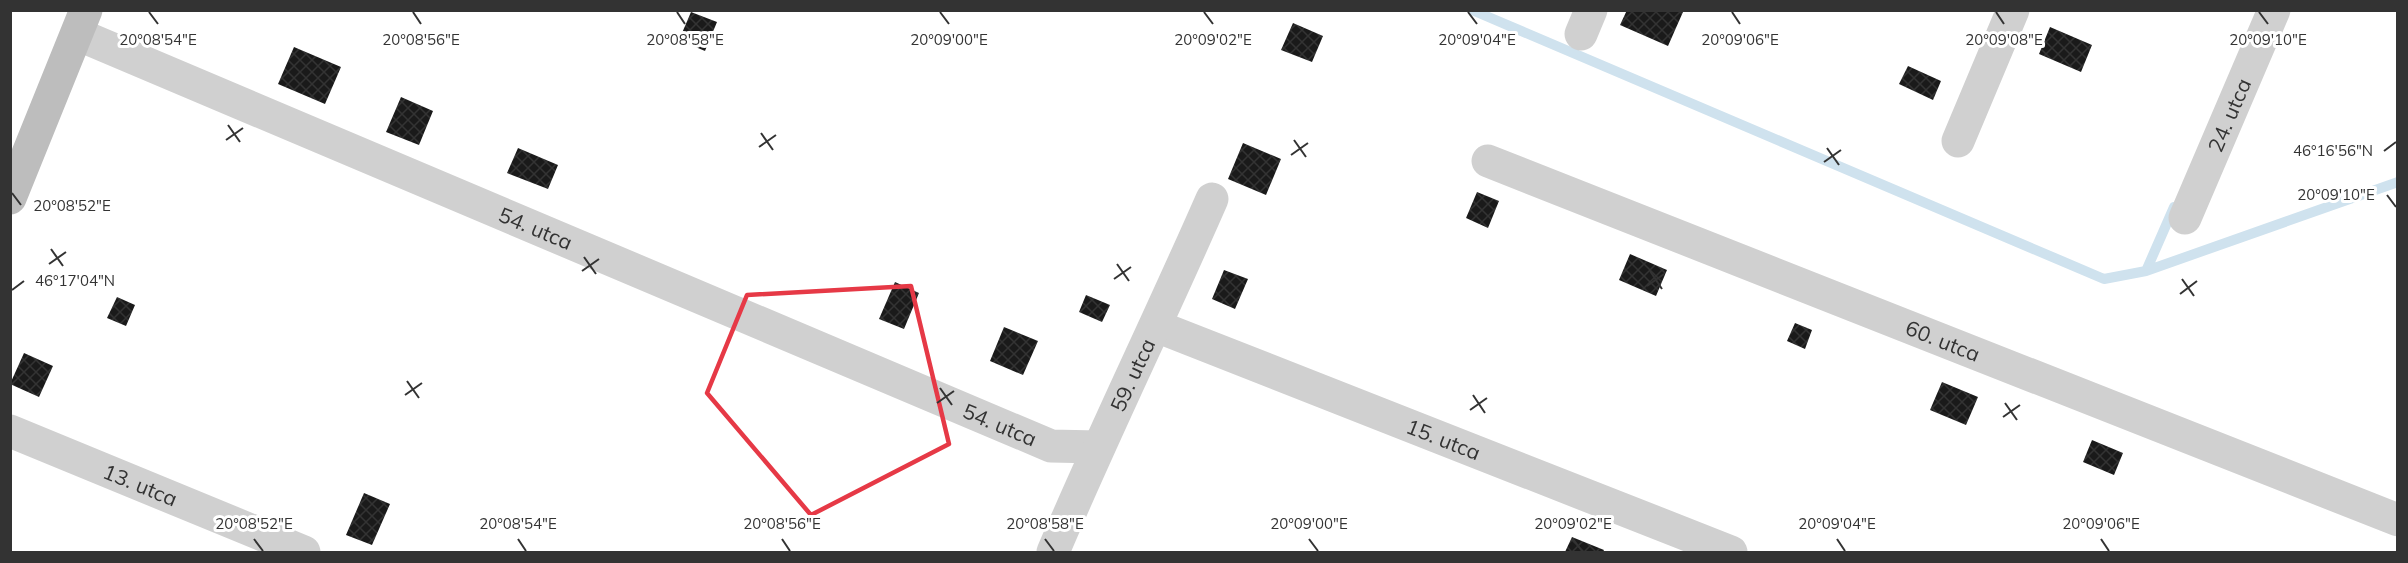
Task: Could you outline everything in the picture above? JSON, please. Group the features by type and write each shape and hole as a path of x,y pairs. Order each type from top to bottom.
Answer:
{"street":[{"path":"1958,141 2013,10"},
{"name":"24. utca","path":"2185,218 2274,10"},
{"path":"10,198 81,22"},
{"name":"54. utca","path":"81,22 1051,446 1098,447"},
{"name":"60. utca","path":"1488,161 2397,520"},
{"name":"59. utca","path":"1053,552 1098,447 1156,326 1212,200"},
{"name":"15. utca","path":"1156,326 1731,552"},
{"name":"13. utca","path":"10,431 304,552"}],"highlighted area":[{"path":"911,286 949,444 811,515 707,393 747,295"}],"building":[{"path":"1627,10 1679,10 1683,12 1668,46 1620,25"},
{"path":"691,12 717,22 705,51 679,40"},
{"path":"1293,23 1323,36 1312,62 1281,50"},
{"path":"2050,27 2092,45 2081,72 2039,54"},
{"path":"294,47 341,67 325,104 278,84"},
{"path":"1908,66 1941,81 1933,100 1899,84"},
{"path":"401,97 433,111 419,145 386,132"},
{"path":"1243,143 1281,159 1266,195 1228,179"},
{"path":"518,148 558,165 548,189 507,173"},
{"path":"1477,192 1499,201 1488,228 1466,218"},
{"path":"1630,254 1667,270 1656,296 1619,280"},
{"path":"1224,270 1248,279 1235,309 1212,299"},
{"path":"895,282 919,293 904,329 879,319"},
{"path":"1086,295 1110,305 1102,322 1079,312"},
{"path":"117,297 135,305 126,326 107,318"},
{"path":"1795,323 1812,330 1805,349 1787,341"},
{"path":"1004,327 1038,341 1023,375 990,361"},
{"path":"24,353 53,366 39,397 10,384"},
{"path":"1942,382 1978,397 1966,425 1930,410"},
{"path":"2092,440 2123,453 2114,475 2083,462"},
{"path":"364,493 390,504 372,545 346,535"},
{"path":"1572,537 1604,550 1603,552 1565,552"}],"waterway":[{"path":"1472,10 2104,279 2146,271 2398,182"},
{"path":"2146,271 2174,207"}]}
